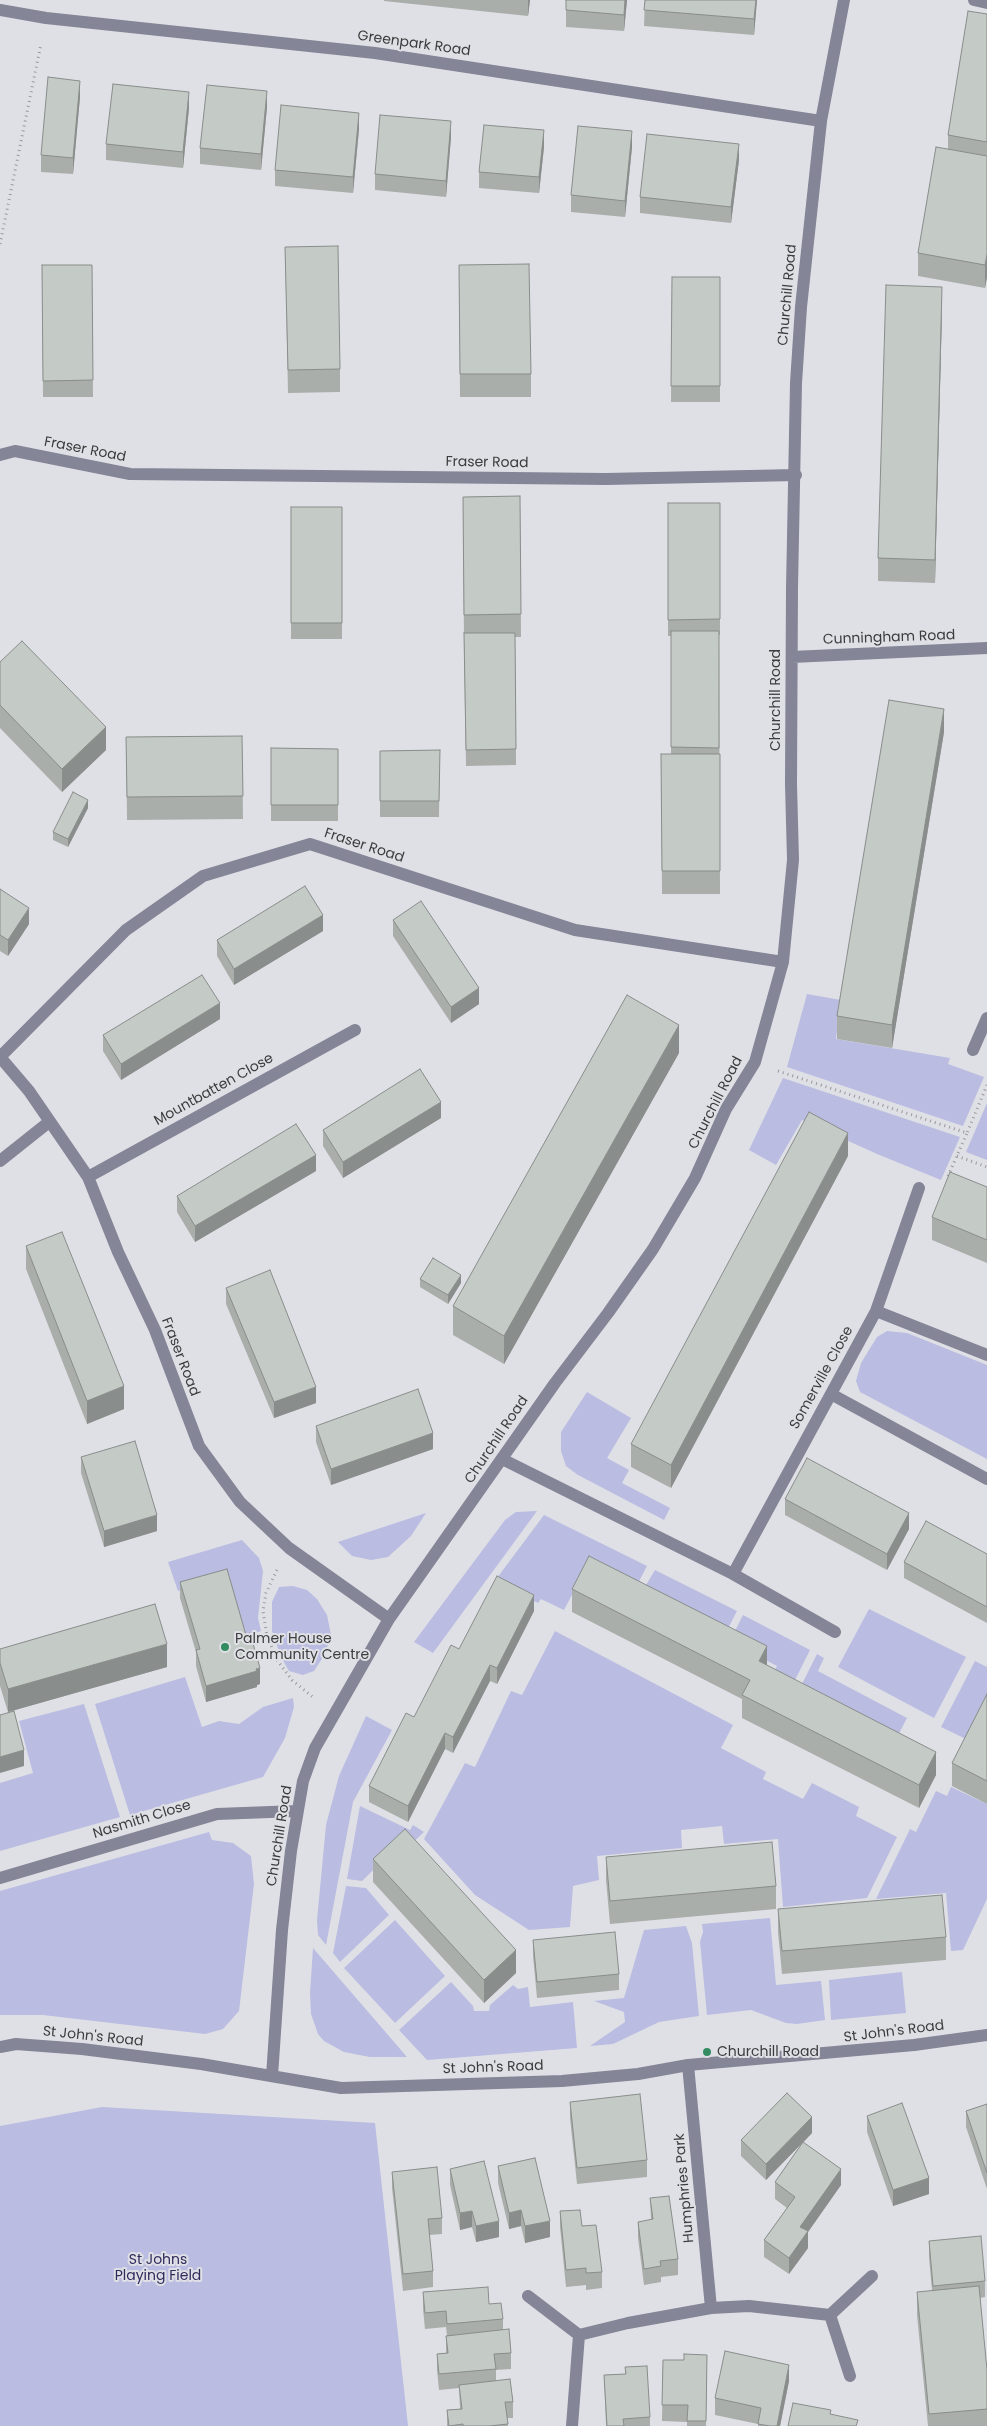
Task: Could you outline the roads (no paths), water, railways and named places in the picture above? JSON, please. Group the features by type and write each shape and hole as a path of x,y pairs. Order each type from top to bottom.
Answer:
{"street":[{"name":"Churchill Road","path":"272,2076 282,1930 297,1810 315,1748 389,1619 555,1382 608,1313 653,1249 695,1178 726,1109 755,1062 783,962 793,860 792,657 796,384 801,307 822,121 844,0"},
{"path":"974,0 987,3"},
{"name":"Greenpark Road","path":"0,10 46,18 375,53 822,121"},
{"name":"Fraser Road","path":"0,455 15,451 130,474 606,479 796,475"},
{"name":"Cunningham Road","path":"792,657 987,648"},
{"name":"Fraser Road","path":"389,1619 289,1548 240,1502 199,1446 155,1330 118,1252 88,1177 29,1091 0,1057 126,930 203,876 310,844 575,930 783,962"},
{"path":"973,1050 987,1018"},
{"name":"Mountbatten Close","path":"88,1177 355,1030"},
{"path":"0,1161 49,1122"},
{"name":"Somerville Close","path":"733,1574 876,1311 919,1188"},
{"path":"876,1311 987,1355"},
{"path":"831,1394 987,1479"},
{"path":"502,1460 733,1574 835,1632"},
{"name":"Nasmith Close","path":"0,1878 217,1814 297,1810"},
{"name":"St John's Road","path":"0,2047 16,2044 202,2064 341,2088 562,2081 638,2074 688,2065 830,2054 987,2035"},
{"name":"Humphries Park","path":"688,2065 712,2308"},
{"path":"579,2335 637,2321 712,2308 749,2306 830,2315 872,2276"},
{"path":"528,2296 579,2335"},
{"path":"830,2315 850,2376"},
{"path":"572,2426 579,2335"}],"place":[{"name":"Palmer House Community Centre","path":"225,1647"},
{"name":"Churchill Road","path":"707,2052"}],"park label":[{"name":"St Johns Playing Field","path":"158,2268"}]}
